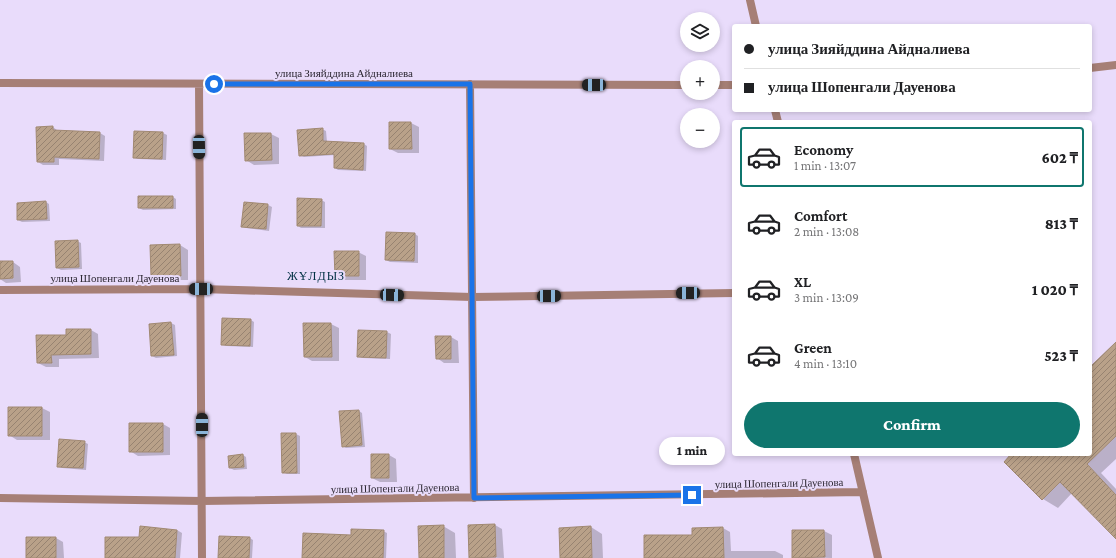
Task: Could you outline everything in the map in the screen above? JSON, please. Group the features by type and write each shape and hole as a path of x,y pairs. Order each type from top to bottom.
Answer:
{"street":[{"path":"750,0 756,24"},
{"path":"1092,68 1116,65"},
{"name":"улица Зияйддина Айдналиева","path":"0,83 680,85"},
{"path":"199,84 202,558"},
{"path":"470,84 474,498"},
{"path":"720,85 732,85"},
{"name":"улица Шопенгали Дауенова","path":"0,290 201,289 472,297 732,293"},
{"path":"854,456 878,558"},
{"name":"улица Шопенгали Дауенова","path":"0,498 202,501 863,492"}],"building":[{"path":"389,122 411,122 412,149 389,149"},
{"path":"53,126 53,130 100,132 99,159 54,157 54,162 37,162 36,127"},
{"path":"323,128 323,141 364,143 363,170 334,168 334,154 299,156 297,130"},
{"path":"134,131 163,132 162,159 133,158"},
{"path":"244,133 271,133 272,160 245,161"},
{"path":"138,196 173,196 173,208 138,208"},
{"path":"297,198 322,199 321,226 297,226"},
{"path":"46,201 47,219 17,220 17,203"},
{"path":"244,202 268,204 266,229 241,227"},
{"path":"386,232 415,233 414,261 385,260"},
{"path":"78,240 79,267 56,268 55,241"},
{"path":"180,244 181,276 151,276 150,245"},
{"path":"334,251 359,251 359,276 335,276"},
{"path":"0,261 13,261 13,278 0,279"},
{"path":"222,318 251,319 250,346 221,345"},
{"path":"171,322 174,355 151,356 149,324"},
{"path":"303,323 331,323 332,357 304,357"},
{"path":"66,329 91,329 91,354 51,355 52,363 37,363 36,335 66,335"},
{"path":"358,330 387,331 386,358 357,357"},
{"path":"435,336 451,336 451,359 436,359"},
{"path":"1116,342 1116,436 1087,464 1116,495 1116,539 1060,482 1042,500 1004,462 1009,456 1092,456 1092,365"},
{"path":"8,407 42,407 42,436 8,436"},
{"path":"359,410 362,445 342,447 339,411"},
{"path":"129,423 163,423 163,452 129,452"},
{"path":"281,433 296,433 297,473 282,473"},
{"path":"59,439 85,441 83,468 57,467"},
{"path":"243,454 244,467 229,468 228,456"},
{"path":"371,454 389,454 389,478 371,478"},
{"path":"495,524 496,557 469,558 468,525"},
{"path":"444,525 444,558 419,558 418,526"},
{"path":"140,526 177,530 175,558 105,558 105,537 139,537"},
{"path":"591,526 592,558 560,558 559,528"},
{"path":"723,527 724,558 644,558 644,535 692,535 692,528"},
{"path":"351,529 384,530 383,558 302,558 303,533 351,535"},
{"path":"792,530 824,530 825,557 792,558"},
{"path":"219,536 250,537 249,558 218,558"},
{"path":"26,537 56,537 56,558 26,558"}],"district":[{"name":"ЖҰЛДЫЗ","path":"316,276"}],"route":[{"path":"214,84 470,84 474,498 692,495"}]}
